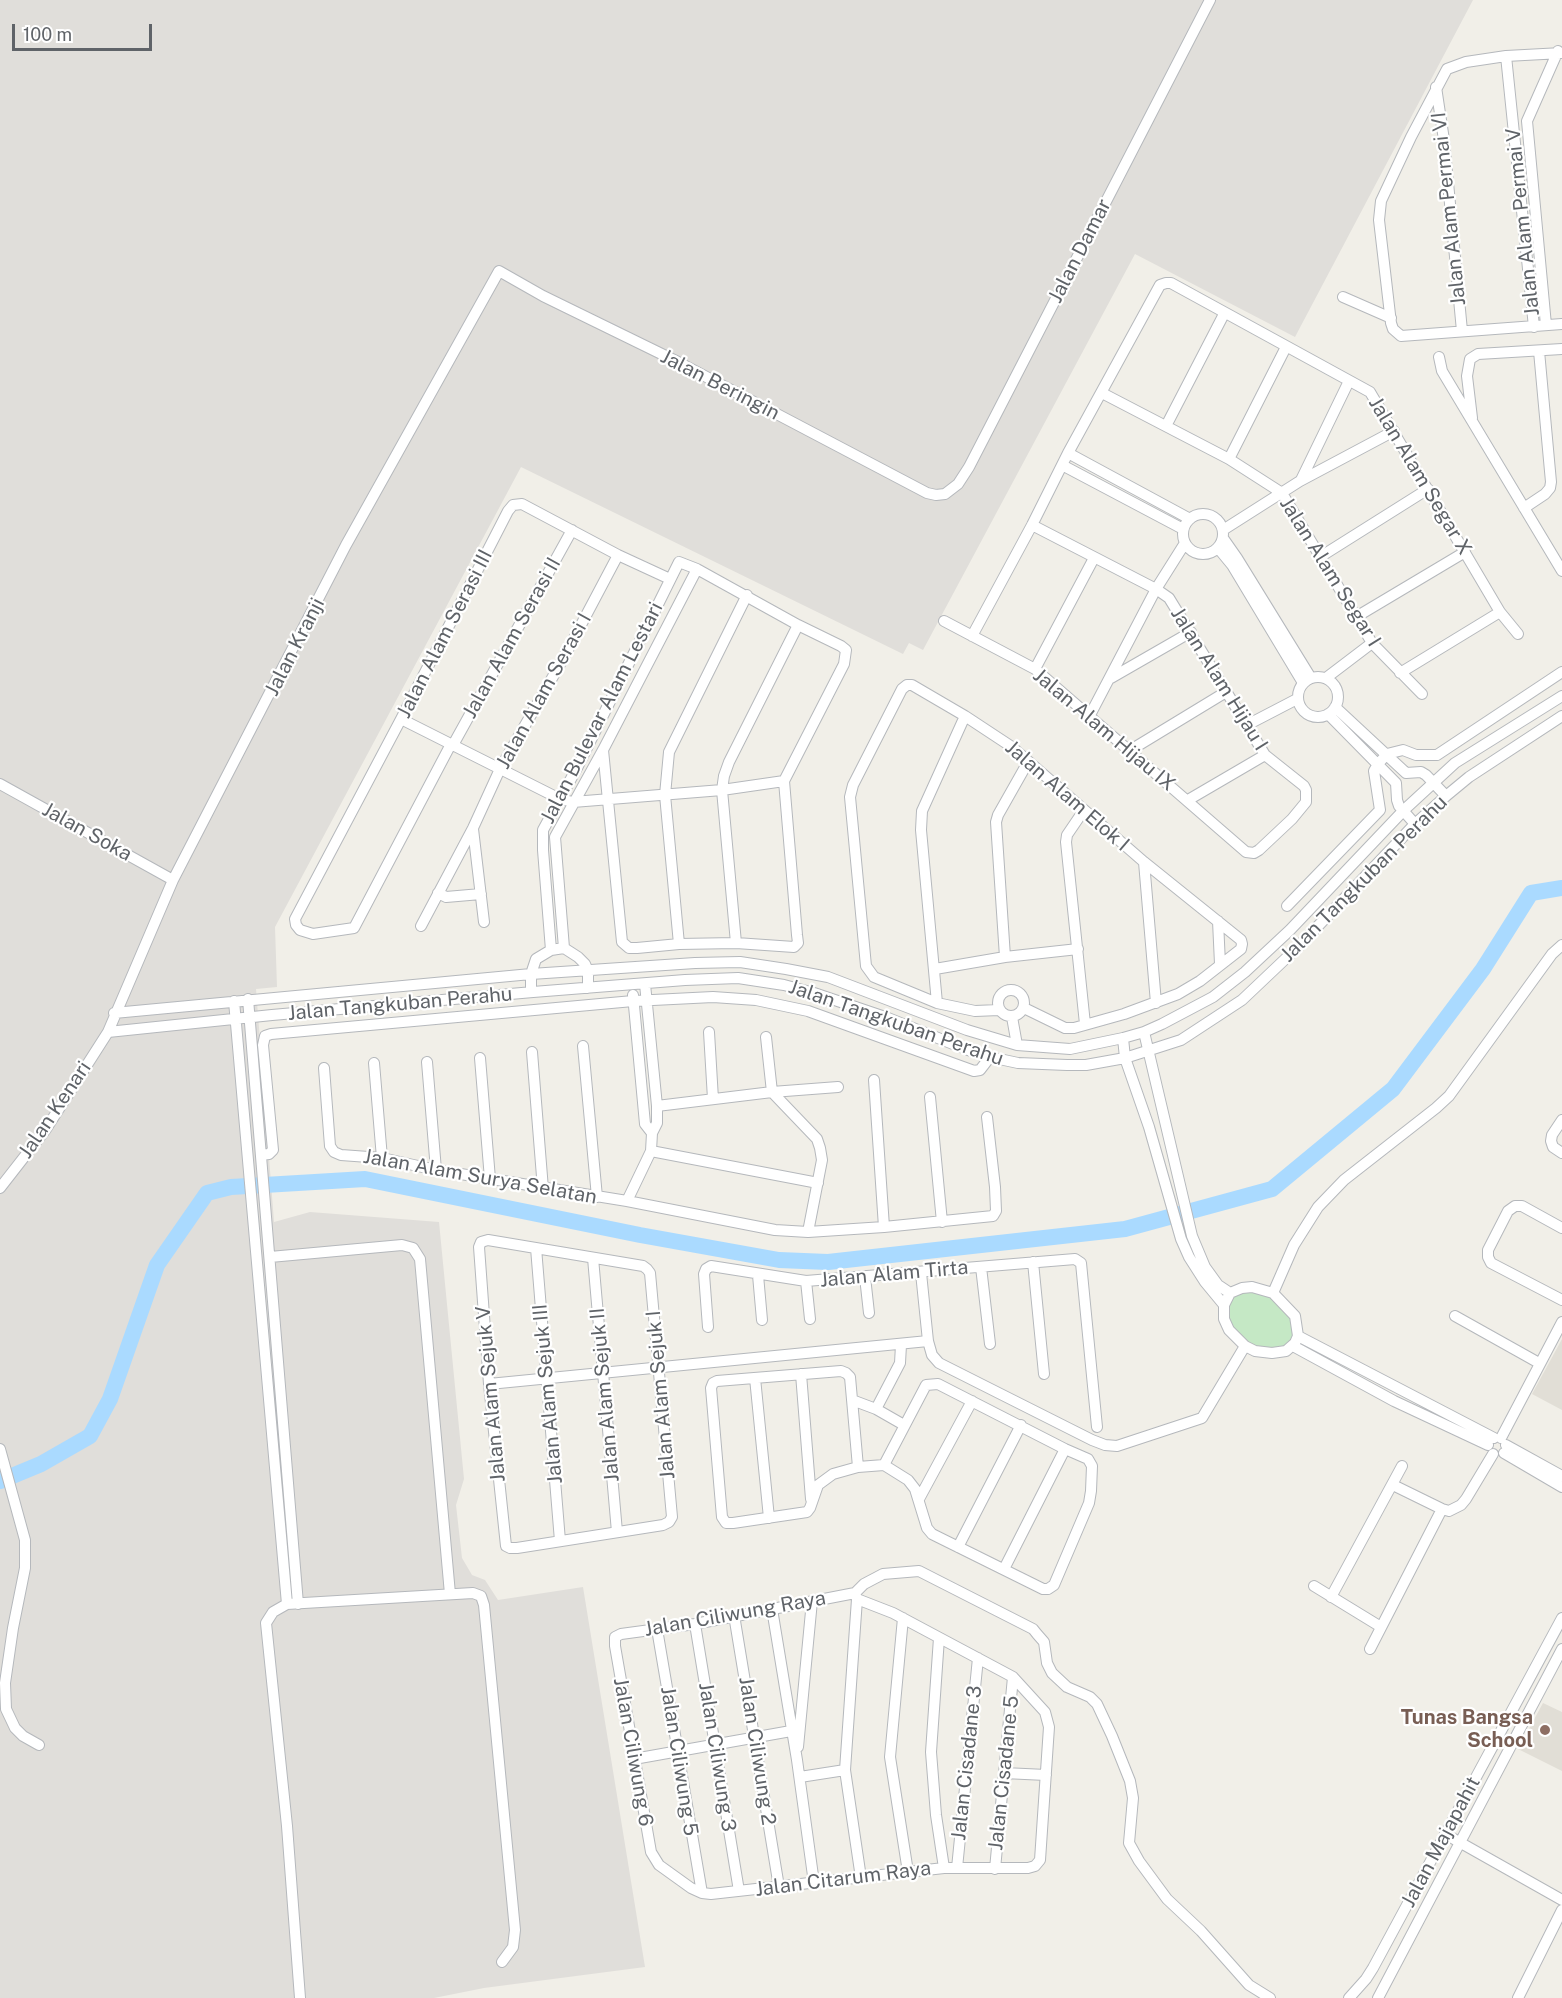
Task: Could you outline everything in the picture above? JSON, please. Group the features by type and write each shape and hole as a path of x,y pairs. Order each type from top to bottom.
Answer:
{"street":[{"name":"Jalan Damar","path":"942,495 952,491 969,467 1210,0"},
{"path":"1560,52 1506,56 1455,65 1447,69 1386,190 1379,220 1391,318 1396,333 1406,337 1462,330 1562,324"},
{"name":"Jalan Alam Permai V","path":"1546,326 1527,121 1560,52"},
{"name":"Jalan Alam Permai V","path":"1506,56 1534,327"},
{"name":"Jalan Alam Permai VI","path":"1436,87 1444,140 1462,330"},
{"name":"Jalan Alam Permai V","path":"1512,117 1527,121"},
{"name":"Jalan Beringin","path":"499,270 543,296 678,362 927,493 942,495"},
{"name":"Jalan Kranji","path":"108,1032 114,1013 173,880 346,546 499,270"},
{"name":"Jalan Alam Segar X","path":"1102,393 1160,285 1166,283 1171,283 1224,314 1365,388 1375,398 1500,612 1518,634"},
{"path":"1343,297 1391,318"},
{"path":"1166,426 1224,314"},
{"path":"1229,459 1286,347"},
{"path":"1472,423 1467,376 1470,359 1478,354 1562,349"},
{"path":"1524,508 1545,494 1551,482 1539,351"},
{"path":"1439,357 1442,371 1561,569"},
{"path":"1300,481 1349,381"},
{"path":"972,636 1102,393"},
{"name":"Jalan Alam Segar I","path":"1102,393 1229,459 1282,493 1372,643 1422,694"},
{"path":"1307,680 1232,566 1221,539 1219,522 1205,514 1197,515 1190,519 1184,529 1185,543 1196,554 1204,555 1221,539 1300,481 1394,431"},
{"path":"1068,453 1190,519"},
{"path":"1062,465 1184,529"},
{"path":"1320,557 1428,489"},
{"name":"Jalan Alam Serasi III","path":"354,928 308,934 300,930 295,919 513,505 522,504 669,579"},
{"name":"Jalan Alam Hijau I","path":"1032,525 1156,589 1169,598 1265,755 1304,786 1306,802 1277,835 1254,853"},
{"name":"Jalan Alam Serasi II","path":"354,928 452,745 572,531"},
{"path":"1089,717 1156,589 1185,543"},
{"path":"1356,617 1465,552"},
{"name":"Jalan Alam Serasi I","path":"421,926 473,828 500,769 563,659 618,555"},
{"path":"1035,669 1094,558"},
{"name":"Jalan Bulevar Alam Lestari","path":"551,945 543,830 680,561 697,569 555,837 563,944"},
{"path":"603,750 622,942 629,948 736,943 794,947 798,943 784,781 844,664 846,650 697,569"},
{"path":"679,944 665,795 669,752 747,595"},
{"path":"1400,673 1500,612"},
{"name":"Jalan Alam Hijau IX","path":"944,621 1035,669 1188,800 1241,849 1254,853"},
{"path":"736,943 722,790 729,762 798,625"},
{"path":"1111,678 1191,632"},
{"path":"1326,678 1337,691 1338,699 1332,711 1319,717 1309,715 1301,709 1298,699 1299,690 1307,680 1326,678 1372,643"},
{"path":"1287,906 1380,810 1374,777 1378,764 1387,754 1403,750 1416,755 1437,755 1562,672"},
{"name":"Jalan Alam Elok I","path":"937,1003 874,977 866,966 850,797 853,785 907,685 912,685 994,734 1144,862 1241,940 1241,949 1220,964"},
{"path":"1129,751 1226,692"},
{"name":"Jalan Tangkuban Perahu","path":"114,1013 531,974 740,962 828,977 967,1030 1017,1045 1070,1049 1123,1038 1144,1032 1213,997 1245,972 1290,930 1403,812 1455,763 1562,696"},
{"path":"1247,725 1298,699"},
{"path":"1332,711 1387,754 1406,773"},
{"path":"1332,711 1396,783 1397,800 1403,812 1415,824"},
{"path":"965,716 922,811 921,830 937,1003 975,1011 999,1010"},
{"name":"Jalan Tangkuban Perahu","path":"108,1032 531,992 738,978 784,985 814,993 888,1018 968,1050 1018,1063 1086,1065 1125,1058 1181,1040 1223,1014 1300,945 1415,824 1446,796 1469,777 1562,716"},
{"path":"402,719 560,800 573,802 665,795 784,781"},
{"path":"1188,800 1265,755"},
{"path":"1005,957 996,822 1028,762"},
{"path":"1396,783 1406,773 1421,772 1446,796"},
{"name":"Jalan Soka","path":"0,784 173,880"},
{"path":"1084,810 1067,835 1066,842 1085,1024"},
{"path":"473,828 484,922"},
{"path":"1144,862 1156,1003"},
{"path":"438,893 446,897 481,894"},
{"path":"1024,1008 1065,1028 1074,1028 1124,1014 1178,994 1200,981 1220,964 1218,921"},
{"path":"1290,930 1300,945"},
{"path":"531,992 531,974 536,959 551,945 563,944 585,964 588,971 588,988"},
{"path":"1273,1293 1294,1245 1318,1207 1344,1180 1449,1096 1552,954 1562,945"},
{"path":"935,969 1005,957 1078,949"},
{"path":"627,1201 651,1151 652,1133 657,1123 645,984"},
{"path":"632,985 645,1124 652,1133"},
{"path":"1006,990 1014,990 1021,994 1024,1008 1019,1014 1012,1017 1004,1015 999,1010 997,1002 1006,990"},
{"path":"807,1011 814,993"},
{"path":"262,1160 273,1150 263,1045 265,1036 271,1034 647,1000 713,997 756,1000 807,1011 974,1071 980,1070 990,1057"},
{"path":"248,999 270,1257 293,1604"},
{"path":"234,1001 293,1604"},
{"path":"888,1018 893,1001"},
{"path":"377,1024 389,1005"},
{"path":"360,1007 377,1024"},
{"path":"1012,1017 1017,1045"},
{"name":"Jalan Kenari","path":"0,1188 46,1129 108,1032"},
{"path":"709,1032 713,1099"},
{"path":"1144,1032 1180,1189 1189,1257 1205,1282 1224,1305"},
{"path":"766,1037 772,1092 817,1139 820,1148 822,1160 808,1232"},
{"path":"1123,1038 1125,1058 1149,1127 1168,1194 1186,1238 1218,1285 1230,1293"},
{"path":"638,1044 650,1043"},
{"path":"583,1046 597,1197"},
{"path":"532,1052 543,1189"},
{"path":"480,1058 490,1179"},
{"path":"427,1062 436,1170"},
{"path":"374,1063 382,1158"},
{"name":"Jalan Alam Surya Selatan","path":"324,1068 330,1146 334,1152 341,1155 382,1158 436,1170 627,1201 775,1230 808,1232 991,1217 996,1211 987,1117"},
{"path":"874,1080 884,1227"},
{"path":"657,1106 772,1092 838,1087"},
{"path":"930,1097 942,1221"},
{"path":"1149,1127 1164,1120"},
{"path":"1562,1120 1552,1135 1551,1141 1553,1147 1562,1153"},
{"path":"651,1151 818,1183"},
{"path":"1562,1228 1522,1206 1515,1206 1508,1211 1488,1250 1491,1263 1562,1300"},
{"name":"Jalan Alam Sejuk V","path":"536,1248 488,1240 481,1242 479,1247 489,1384 506,1546 517,1548 560,1540"},
{"path":"270,1257 402,1245 413,1248 420,1259 450,1594"},
{"path":"536,1248 593,1258"},
{"name":"Jalan Alam Sejuk III","path":"536,1248 560,1540"},
{"name":"Jalan Alam Sejuk I","path":"593,1258 643,1266 650,1273 672,1518 663,1525 617,1532"},
{"name":"Jalan Alam Sejuk II","path":"593,1258 617,1532"},
{"name":"Jalan Alam Tirta","path":"708,1327 704,1274 711,1266 806,1281 1075,1259 1081,1263 1097,1427"},
{"path":"1033,1262 1044,1374"},
{"path":"981,1267 990,1344"},
{"path":"921,1273 928,1341 932,1355 939,1363 1092,1440 1111,1446 1202,1418 1245,1346"},
{"path":"758,1275 762,1320"},
{"path":"865,1277 869,1312"},
{"path":"806,1281 810,1319"},
{"path":"1252,1287 1273,1293 1295,1316 1298,1335 1293,1346 1286,1351 1272,1353 1245,1346 1229,1330 1224,1319 1224,1305 1230,1293 1252,1287"},
{"path":"1455,1316 1539,1363"},
{"path":"1393,1485 1442,1509 1449,1511 1461,1505 1498,1445 1562,1322"},
{"path":"1298,1335 1498,1445 1562,1487"},
{"path":"489,1384 928,1341"},
{"path":"876,1408 900,1363 901,1345"},
{"path":"1293,1346 1394,1401 1498,1445 1562,1476"},
{"path":"858,1467 850,1377 846,1372 713,1383 711,1388 722,1517 726,1522 807,1512 818,1485 833,1474 858,1467 884,1465 908,1480 915,1489 927,1528 932,1533 1048,1589 1054,1585 1089,1503 1093,1477 1092,1466 1088,1459 938,1384 931,1383 926,1385 884,1465"},
{"path":"801,1374 812,1502"},
{"path":"755,1378 769,1518"},
{"path":"852,1400 876,1408 904,1425"},
{"path":"919,1499 972,1401"},
{"path":"958,1547 1021,1425"},
{"path":"0,1449 25,1540 25,1568 8,1658 4,1696 6,1709 15,1728 23,1736 39,1745"},
{"path":"1004,1569 1065,1449"},
{"path":"1331,1597 1402,1466"},
{"path":"1370,1649 1442,1509"},
{"path":"560,1540 617,1532"},
{"path":"861,1878 845,1770 856,1596 864,1584 883,1574 920,1571 1033,1629 1044,1642 1047,1663 1052,1673 1067,1687 1090,1697 1097,1704 1130,1781 1133,1798 1130,1843 1139,1862 1167,1899 1201,1931 1249,1985 1270,1998"},
{"path":"1314,1586 1381,1627"},
{"path":"300,1998 287,1826 266,1623 273,1612 293,1604 473,1593 481,1596 484,1605 515,1930 513,1947 502,1962"},
{"path":"856,1596 903,1618 1013,1677 1048,1718 1050,1727 1046,1775 1004,1773"},
{"name":"Jalan Ciliwung Raya","path":"615,1637 621,1634 812,1601 856,1596"},
{"path":"797,1761 812,1601"},
{"path":"772,1609 800,1777 814,1883"},
{"name":"Jalan Ciliwung 2","path":"734,1615 778,1887"},
{"path":"903,1618 890,1757 908,1872"},
{"name":"Jalan Majapahit","path":"1349,1998 1366,1979 1562,1618"},
{"name":"Jalan Ciliwung 3","path":"695,1623 740,1891"},
{"name":"Jalan Ciliwung 5","path":"657,1629 702,1893"},
{"name":"Jalan Ciliwung 6","path":"615,1637 651,1852 659,1865 690,1888 702,1893"},
{"path":"939,1638 931,1752 936,1815 944,1868"},
{"name":"Jalan Majapahit","path":"1378,1998 1562,1649"},
{"name":"Jalan Cisadane 3","path":"957,1868 978,1658"},
{"name":"Jalan Cisadane 5","path":"995,1869 1013,1677"},
{"path":"634,1759 791,1731"},
{"path":"800,1777 845,1770"},
{"name":"Jalan Citarum Raya","path":"702,1893 740,1891 944,1868 1028,1869 1040,1860 1046,1775"},
{"path":"1445,1834 1562,1900"},
{"path":"1518,1998 1562,1910"}],"shaded area":[{"path":"0,0 1473,0 1295,337 1135,254 923,650 909,643 903,654 521,467 275,927 277,987 256,989 274,1222 310,1212 439,1222 464,1479 456,1505 462,1558 472,1575 485,1580 498,1600 583,1587 645,1967 484,1988 434,1998 0,1998"},
{"path":"1562,1339 1562,1410 1532,1394"},
{"name":"Tunas Bangsa School","path":"1543,1703 1562,1712 1562,1771 1518,1749"}],"green space":[{"path":"1251,1289 1272,1295 1293,1316 1295,1342 1285,1349 1245,1345 1225,1319 1230,1294"}],"waterway":[{"path":"0,1481 41,1464 90,1436 110,1399 157,1265 207,1193 231,1187 365,1179 640,1235 779,1260 828,1262 1125,1229 1272,1189 1393,1089 1483,969 1531,893 1562,888"}],"place":[{"name":"Tunas Bangsa School","path":"1545,1730"}]}
